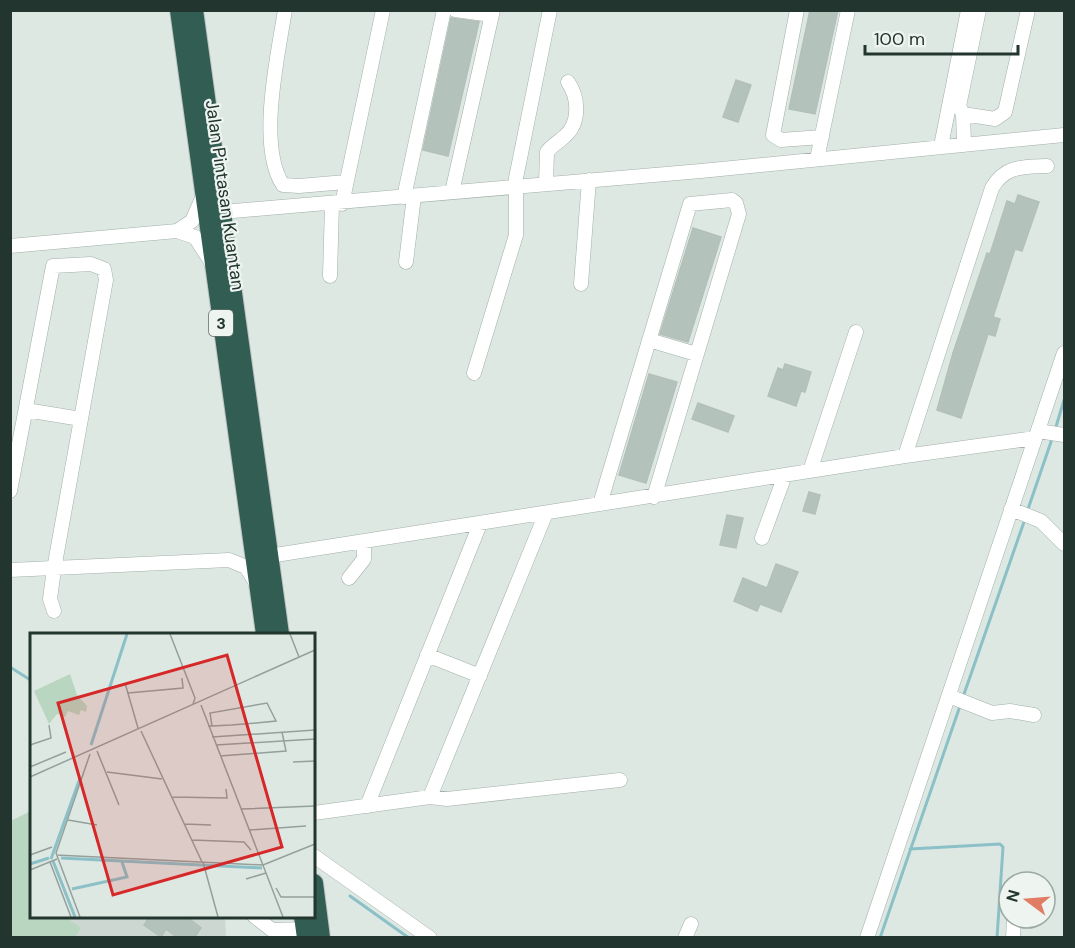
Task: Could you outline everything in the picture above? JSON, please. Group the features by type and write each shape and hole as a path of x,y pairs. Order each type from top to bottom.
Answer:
{"highway":[{"name":"Jalan Pintasan Kuantan","path":"179,10 265,633"},
{"name":"Jalan Pintasan Kuantan","path":"194,10 280,633"},
{"path":"315,891 321,938"}],"street":[{"path":"285,10 269,110 277,175 283,185 346,182"},
{"path":"330,276 337,204 346,182 382,10"},
{"path":"406,262 412,201 444,10"},
{"path":"452,192 493,13 455,10"},
{"path":"474,373 485,328 513,250 516,235 515,186 550,10"},
{"path":"798,10 773,135 781,140 822,136"},
{"path":"817,159 848,10"},
{"path":"941,146 968,10"},
{"path":"964,143 963,114 959,106 979,10"},
{"path":"963,114 996,118 1005,112 1028,10"},
{"path":"546,183 544,160 547,152 568,134 575,119 575,96 568,82"},
{"path":"222,212 412,201 452,192 1065,135"},
{"path":"905,456 992,188 1007,170 1047,166"},
{"path":"581,284 589,180"},
{"path":"177,231 192,221 204,192"},
{"path":"600,504 690,204 732,200 736,203 739,214 654,497"},
{"path":"10,246 177,231 195,237 201,243 214,269"},
{"path":"10,491 53,266 96,264 104,269 106,274 54,569 50,599 54,611"},
{"path":"810,471 856,332"},
{"path":"649,340 696,354"},
{"path":"867,938 949,696 1021,513 1049,434 1065,353"},
{"path":"26,410 81,419"},
{"path":"269,556 364,543 1049,434"},
{"path":"762,538 785,475"},
{"path":"430,797 546,513"},
{"path":"1021,513 1041,521 1065,544"},
{"path":"367,806 480,524"},
{"path":"229,560 243,551 250,531"},
{"path":"349,578 364,559 364,543"},
{"path":"10,570 229,560 246,567 258,587"},
{"path":"427,655 480,676"},
{"path":"949,696 992,713 1010,711 1035,715"},
{"path":"315,813 430,797 447,799 620,780"},
{"path":"315,857 430,938"},
{"path":"257,918 272,930 304,928"},
{"path":"685,938 691,924"}],"shaded area":[{"path":"30,812 30,918 225,918 226,937 11,938 11,821"}],"green space":[{"path":"30,812 30,918 66,918 81,928 75,937 11,937 11,821"}],"building":[{"path":"810,10 838,10 815,114 789,109"},
{"path":"451,18 479,22 448,156 423,150"},
{"path":"736,80 751,85 738,122 723,117"},
{"path":"1018,195 1039,202 1022,251 1015,249 993,317 1000,319 995,336 988,334 961,418 937,410 953,353 987,253 990,254 1007,201 1015,204"},
{"path":"693,228 721,237 688,342 660,334"},
{"path":"785,364 811,372 805,392 801,391 796,406 768,396 778,368 783,370"},
{"path":"649,374 677,382 646,483 619,475"},
{"path":"698,403 734,416 728,432 692,419"},
{"path":"809,492 820,495 815,514 803,511"},
{"path":"727,515 743,518 736,548 720,545"},
{"path":"776,564 798,572 781,612 760,604 757,611 734,601 743,578 767,588"},
{"path":"149,918 188,918 201,928 194,938 178,938 166,929 161,937 144,925"}],"waterway":[{"path":"1055,430 1064,400"},
{"path":"1027,512 1053,436"},
{"path":"963,697 1025,519"},
{"path":"10,667 30,680"},
{"path":"880,938 960,706"},
{"path":"910,849 1000,844 1003,847 997,938"},
{"path":"350,896 409,938"}]}
